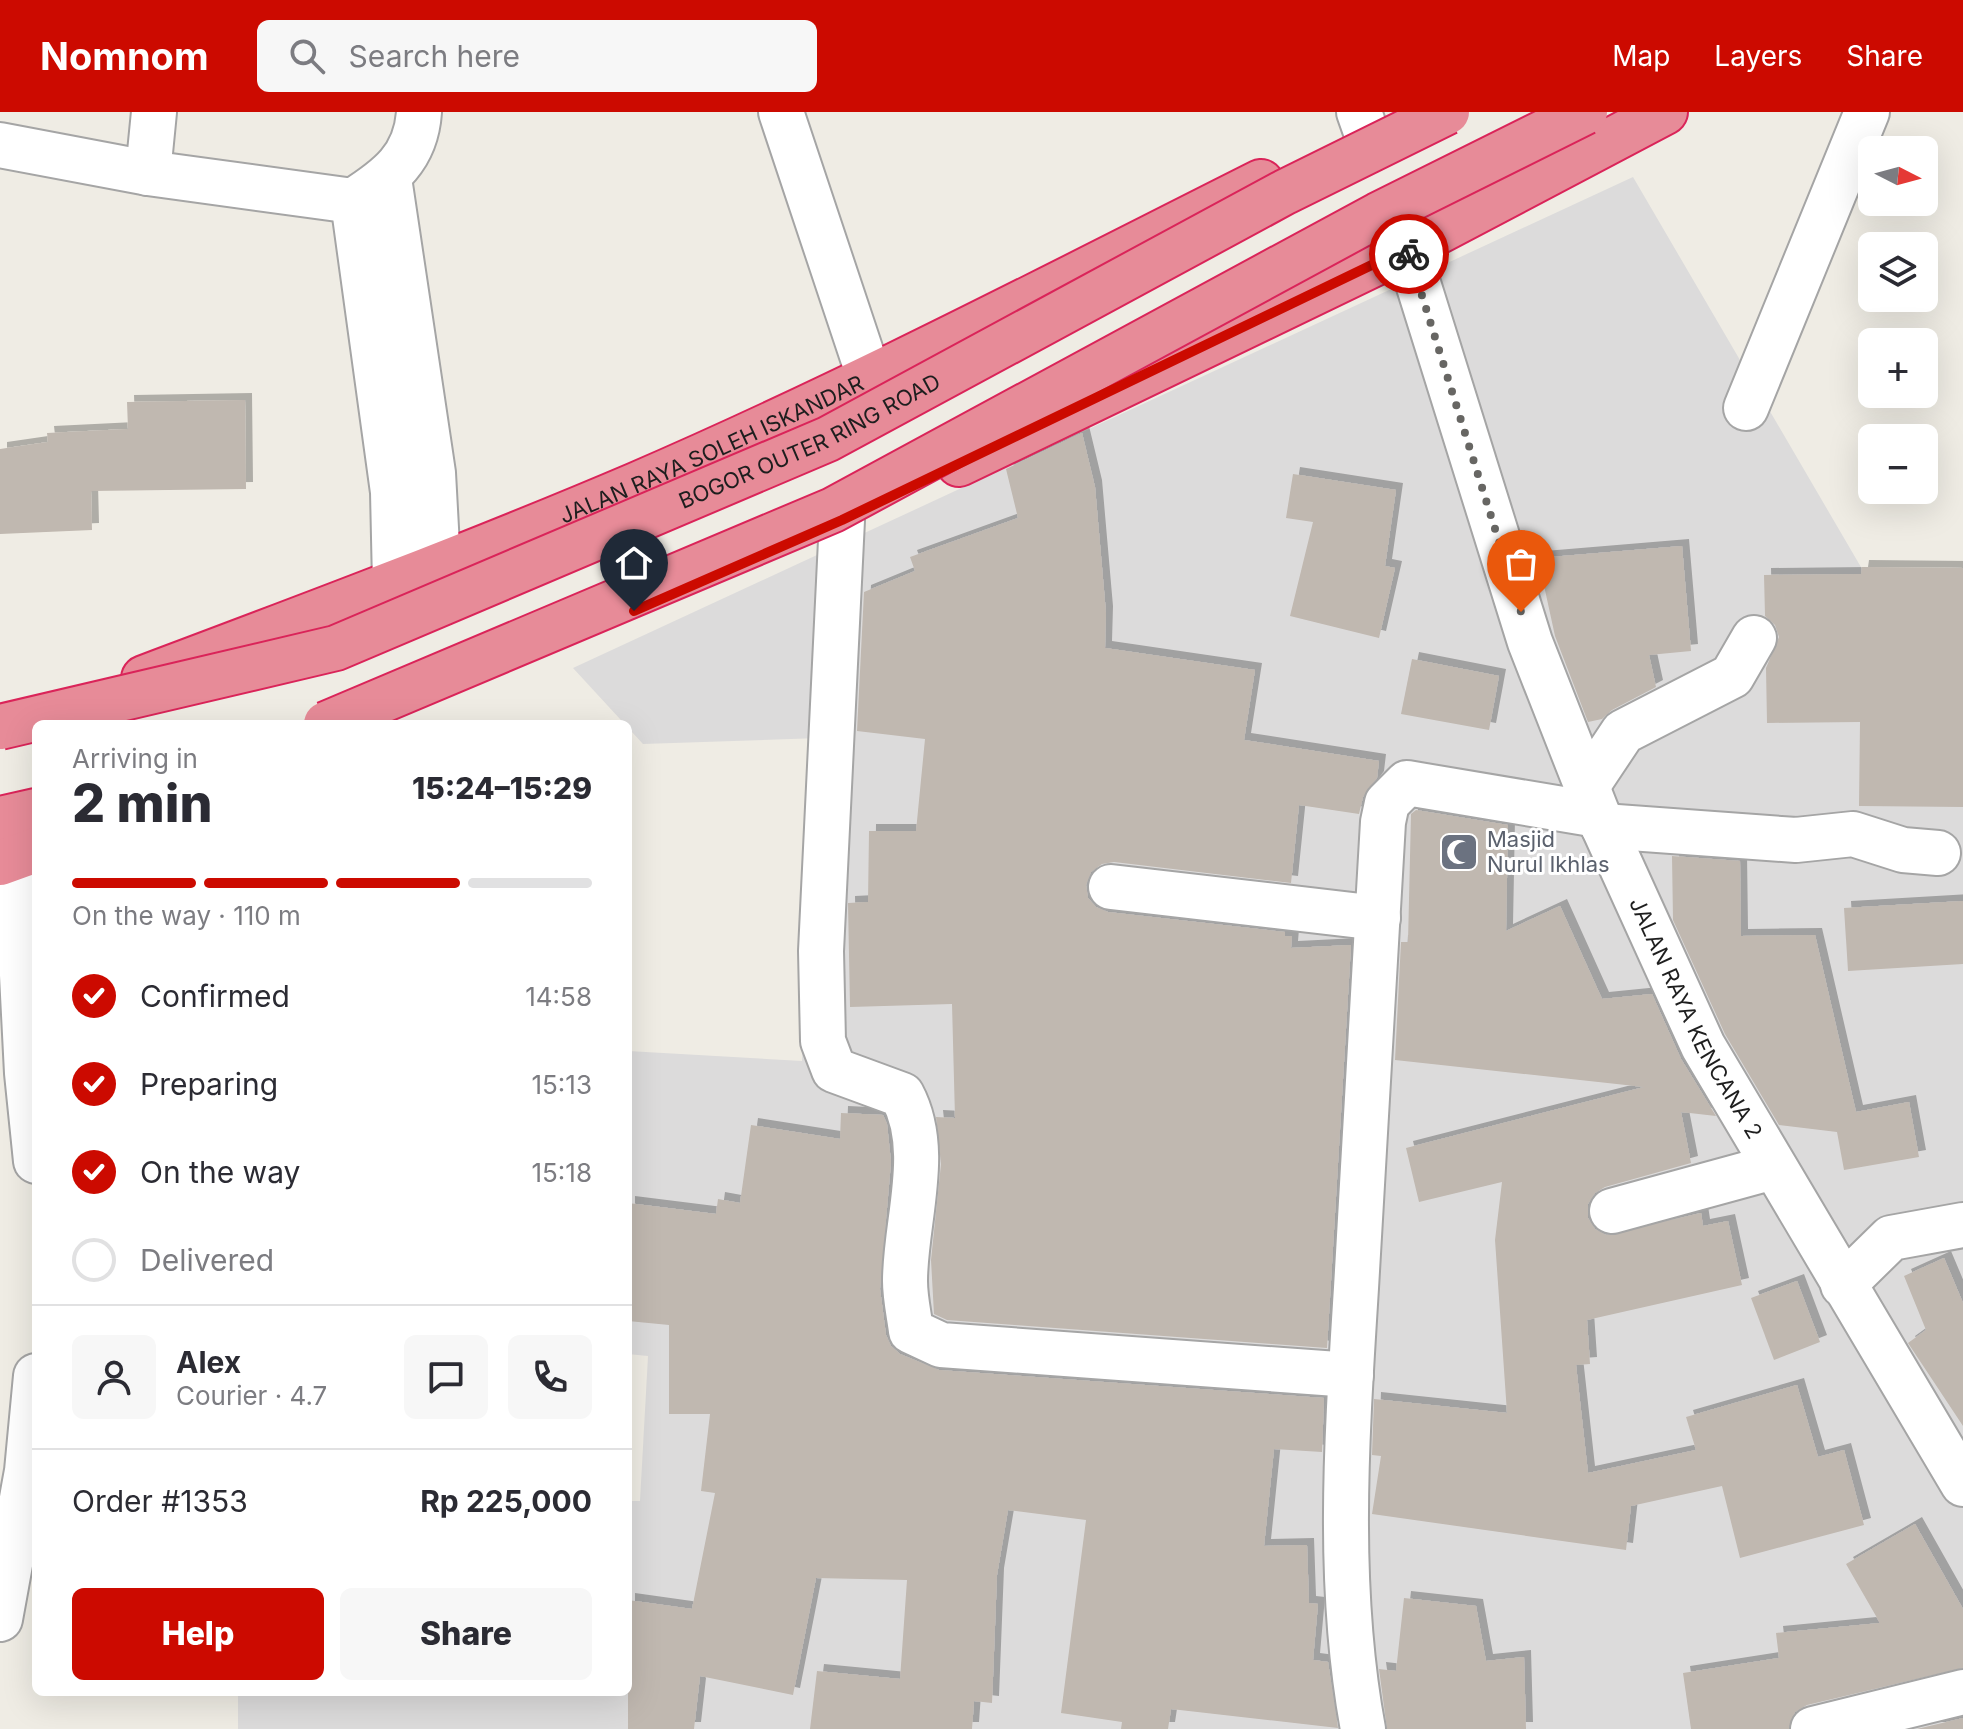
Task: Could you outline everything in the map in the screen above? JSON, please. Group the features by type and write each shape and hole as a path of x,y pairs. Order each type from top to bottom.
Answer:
{"highway":[{"name":"BOGOR OUTER RING ROAD","path":"0,727 336,648 380,630 828,439 1285,192 1447,112"},
{"path":"335,720 833,510 1364,222 1585,112"},
{"path":"372,720 842,520 1407,248 1665,112"},
{"name":"JALAN RAYA SOLEH ISKANDAR","path":"34,720 395,583 636,485 870,379 1374,118"},
{"name":"JALAN RAYA SOLEH ISKANDAR","path":"0,733 32,721"},
{"path":"13,847 32,817"}],"street":[{"path":"148,173 154,112"},
{"path":"0,145 148,173 353,201 389,178 411,150 419,112"},
{"path":"781,112 870,379"},
{"path":"1746,408 1867,112"},
{"path":"389,178 433,473 438,565"},
{"path":"353,201 393,492 395,583"},
{"name":"JALAN RAYA KENCANA 2","path":"1407,248 1530,642 1596,809 1703,1046 1963,1484"},
{"path":"842,520 821,951 823,1041 834,1070 902,1095 912,1113 916,1170 905,1282 911,1331 941,1345 1351,1375"},
{"path":"1596,809 1623,732 1732,676 1754,638"},
{"path":"1363,1729 1353,1680 1347,1575 1351,1375 1383,822 1387,803 1407,783 1796,840 1853,834 1903,850 1938,853"},
{"path":"13,847 32,1122"},
{"path":"1111,887 1378,918"},
{"path":"1612,1211 1773,1167"},
{"path":"1843,1285 1891,1238 1963,1225"},
{"path":"0,1619 27,1471 32,1418"},
{"path":"1813,1729 1963,1692"}],"shaded area":[{"path":"1633,177 1948,716 1963,706 1963,1729 238,1729 238,1696 632,1696 632,1501 640,1501 648,1356 632,1354 632,1051 802,1061 820,738 643,744 632,732 632,720 621,720 573,668"}],"building":[{"path":"245,400 246,489 91,491 92,530 0,534 0,449 48,442 47,433 128,429 127,402"},
{"path":"1082,433 1095,487 1106,613 1105,648 1255,670 1244,740 1379,761 1377,778 1363,797 1359,814 1299,805 1291,883 1114,862 1102,864 1091,872 1086,885 1088,898 1096,907 1108,912 1285,932 1285,936 1292,936 1291,948 1351,945 1327,1348 947,1320 934,1314 931,1260 941,1164 936,1117 955,1118 952,1004 850,1007 848,903 868,902 869,831 916,831 925,739 857,731 864,592 915,571 910,557 1018,518 1006,469"},
{"path":"1293,474 1396,490 1385,566 1395,568 1379,638 1290,616 1313,522 1286,518"},
{"path":"1682,546 1691,651 1649,655 1656,687 1612,710 1602,719 1588,722 1555,636 1538,558"},
{"path":"1862,567 1963,568 1963,807 1859,806 1860,722 1767,723 1766,668 1779,637 1775,625 1765,616 1764,575 1861,574"},
{"path":"1412,659 1499,676 1489,730 1401,714"},
{"path":"1416,810 1508,825 1506,931 1560,906 1602,999 1652,994 1681,1059 1716,1116 1681,1112 1691,1163 1605,1187 1595,1193 1588,1204 1588,1218 1595,1229 1606,1235 1701,1213 1703,1226 1728,1221 1742,1285 1587,1320 1590,1364 1576,1365 1588,1473 1696,1450 1686,1417 1797,1385 1818,1457 1844,1450 1864,1525 1740,1558 1722,1486 1631,1506 1626,1550 1372,1514 1381,1456 1372,1455 1374,1399 1507,1413 1495,1240 1502,1182 1419,1202 1406,1148 1644,1087 1395,1060 1401,942 1408,942 1411,814"},
{"path":"1672,856 1740,861 1741,936 1815,935 1856,1112 1909,1102 1919,1157 1844,1170 1837,1132 1779,1125 1725,1034 1673,920"},
{"path":"1963,901 1963,964 1848,971 1844,908"},
{"path":"841,1113 883,1115 887,1124 891,1162 880,1289 886,1335 891,1346 900,1354 939,1370 1324,1398 1322,1452 1274,1449 1264,1546 1307,1545 1309,1603 1318,1604 1313,1660 1328,1662 1338,1728 1171,1709 1168,1729 1121,1729 1122,1722 1061,1713 1086,1520 1008,1510 997,1575 992,1703 974,1701 972,1729 810,1729 817,1671 900,1679 907,1580 816,1578 793,1695 700,1676 694,1729 628,1729 628,1696 632,1696 632,1601 692,1609 715,1493 701,1491 710,1414 669,1414 669,1325 632,1321 632,1204 716,1214 718,1199 740,1203 751,1125 840,1139"},
{"path":"1944,1258 1963,1303 1963,1426 1908,1343 1926,1330 1904,1276"},
{"path":"1797,1281 1820,1342 1774,1360 1751,1298"},
{"path":"1915,1524 1963,1609 1963,1668 1807,1705 1795,1712 1789,1729 1691,1729 1683,1673 1779,1658 1776,1633 1880,1623 1846,1564"},
{"path":"1404,1598 1476,1606 1486,1661 1524,1657 1526,1729 1387,1729 1379,1669 1396,1671"},
{"path":"1963,1718 1963,1729 1917,1729"}],"way so far":[{"path":"1409,254 1521,612"}],"place":[{"name":"Masjid Nurul Ikhlas","path":"1459,852"}],"route":[{"path":"634,611 842,520 1407,248 1409,254"}]}
